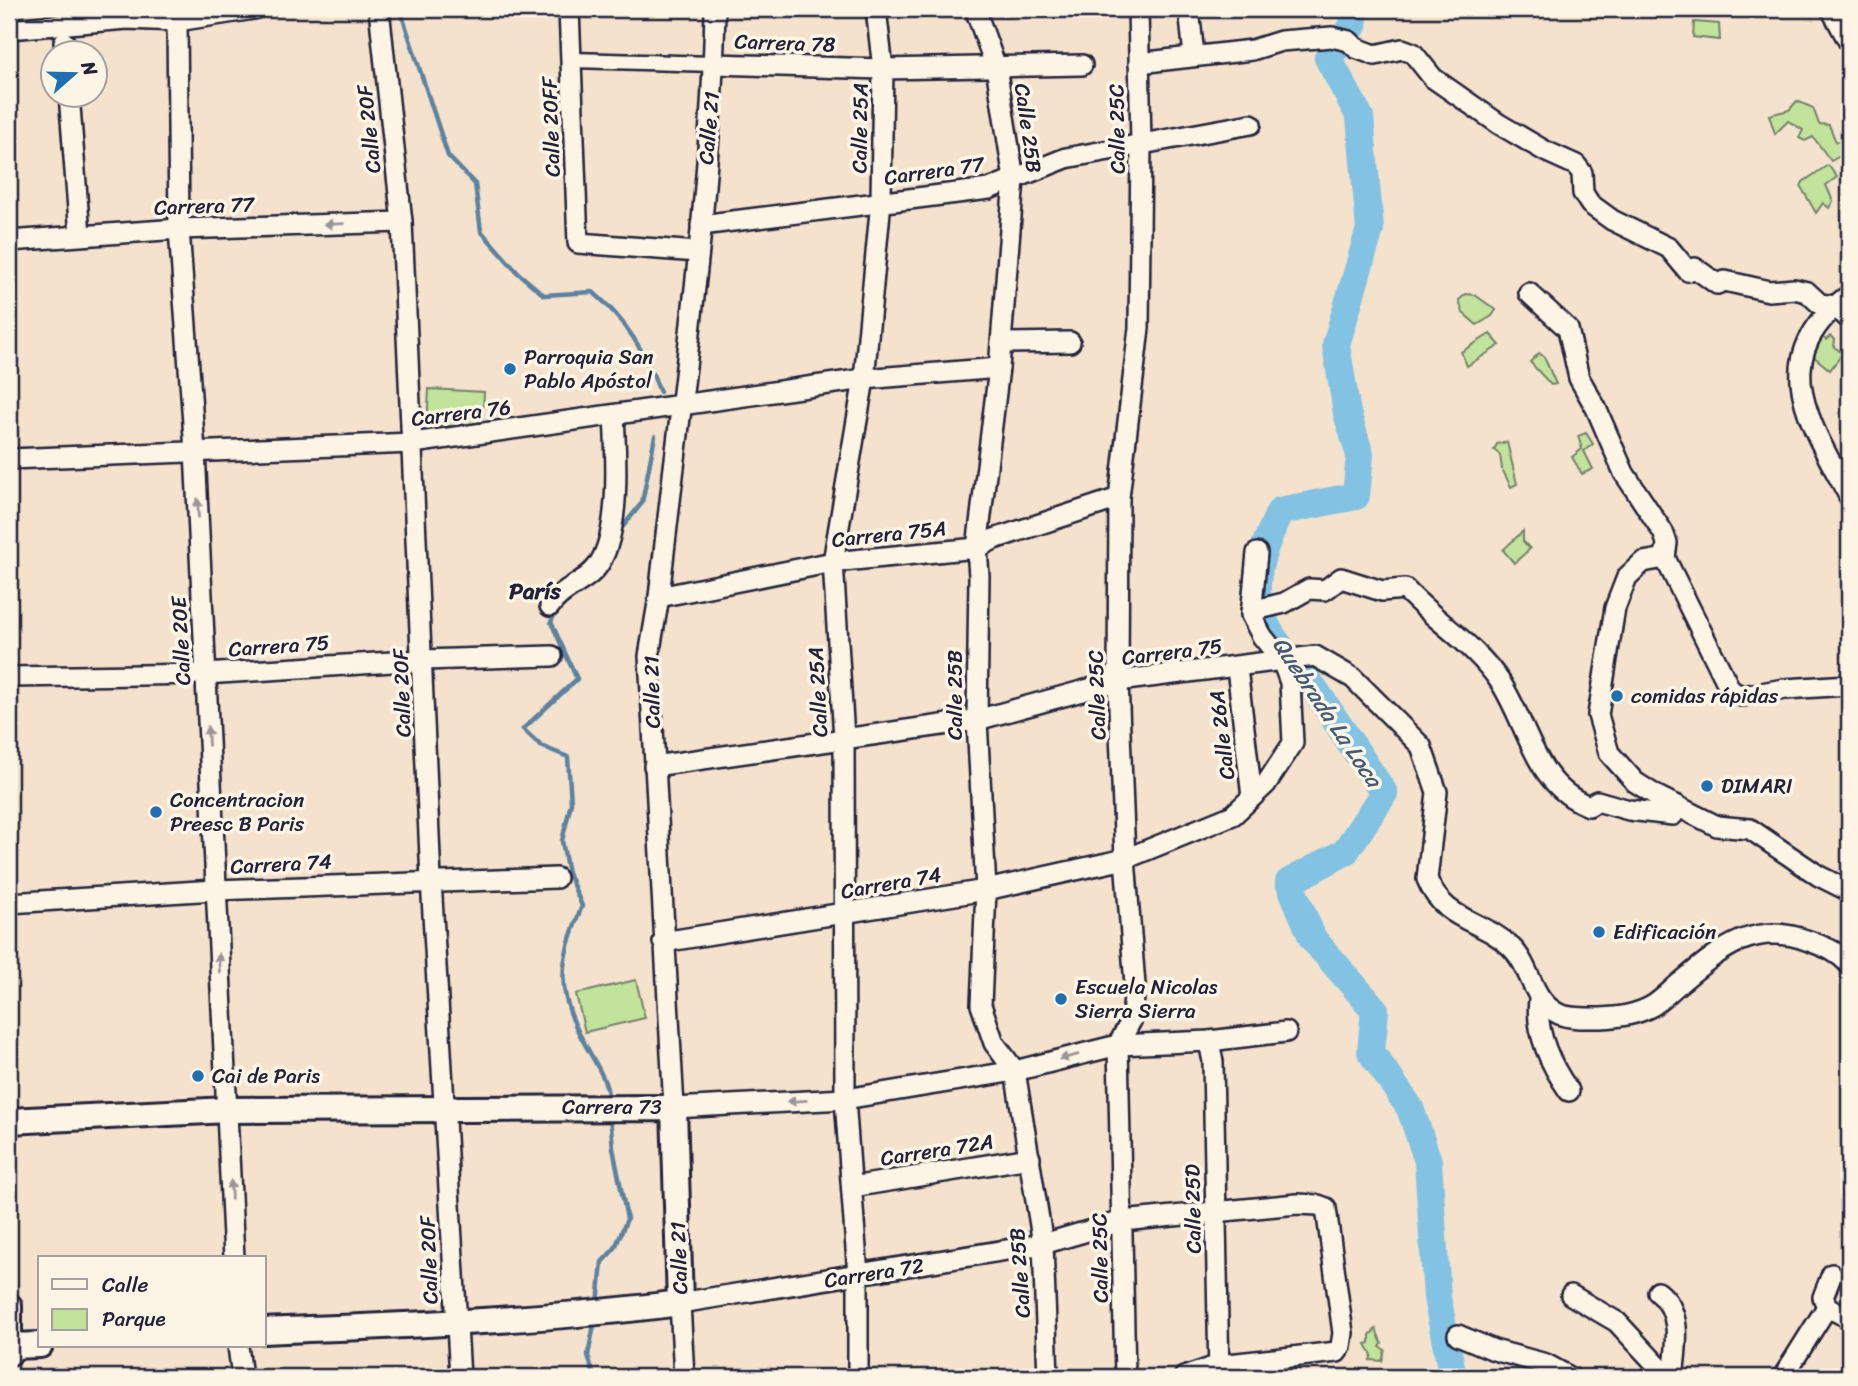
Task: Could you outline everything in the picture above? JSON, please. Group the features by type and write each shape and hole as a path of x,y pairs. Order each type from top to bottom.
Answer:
{"street":[{"path":"9,29 127,19 177,21 254,9"},
{"name":"Calle 20F","path":"379,9 402,222 431,880 460,1377"},
{"name":"Calle 20FF","path":"569,9 578,243 698,251"},
{"name":"Calle 21","path":"684,1377 674,1108 649,656 659,597 701,225 714,64 715,9"},
{"name":"Calle 25A","path":"859,1377 858,1276 845,1099 844,738 833,562 864,379 881,201 883,69 876,9"},
{"name":"Calle 25B","path":"975,9 996,67 1014,179 999,368 977,548 979,576 976,720 986,890 980,976 981,1004 993,1043 1015,1071 1043,1244 1048,1377"},
{"name":"Calle 25C","path":"1125,1377 1118,1045 1132,1019 1135,985 1125,859 1118,681 1119,498 1139,328 1141,143 1138,9"},
{"path":"1189,9 1194,56"},
{"path":"1831,9 1849,42"},
{"name":"Calle 20E","path":"177,21 179,229 195,451 234,1256"},
{"path":"1139,63 1235,52 1281,41 1332,37 1349,41 1356,48 1375,55 1402,48 1413,53 1433,78 1466,98 1499,124 1545,151 1576,164 1582,173 1583,193 1590,204 1612,220 1669,248 1688,271 1695,268 1717,284 1726,281 1769,291 1794,289 1807,292 1820,304 1844,307"},
{"name":"Carrera 78","path":"572,60 883,69 1082,65"},
{"path":"70,108 80,235"},
{"name":"Carrera 77","path":"701,225 989,189 1066,159 1251,124"},
{"name":"Carrera 77","path":"9,241 179,229 402,222"},
{"path":"1529,293 1568,329 1579,378 1596,408 1624,473 1667,543 1665,558 1723,680 1731,691 1742,696 1784,689 1849,685"},
{"path":"1844,307 1815,328 1802,353 1799,373 1815,432 1849,496"},
{"path":"1001,343 1070,342"},
{"name":"Carrera 76","path":"9,458 412,443 864,379 999,368"},
{"path":"550,606 555,599 591,574 606,549 618,471 614,415"},
{"name":"Carrera 75A","path":"659,597 833,562 977,548 994,538 1119,498"},
{"path":"1257,554 1257,609 1262,636 1282,661"},
{"path":"1665,558 1643,562 1627,577 1615,608 1598,715 1609,752 1635,782 1676,806 1717,826 1750,830 1819,876 1849,891"},
{"path":"1257,609 1284,603 1309,589 1325,590 1341,578 1382,592 1405,589 1483,657 1502,685 1546,774 1572,800 1589,806 1597,802 1629,810 1673,815 1676,806"},
{"name":"Carrera 75","path":"9,677 205,674 423,660 552,656"},
{"name":"Carrera 75","path":"654,766 976,720 1118,681 1315,656 1353,678 1421,746 1437,792 1427,879 1429,886 1436,898 1458,918 1494,931 1519,955 1539,1000 1538,1012 1544,1045 1569,1091"},
{"name":"Carrera 74","path":"663,942 986,890 1125,859 1233,816 1266,784 1293,743 1290,682 1282,661"},
{"name":"Calle 26A","path":"1237,668 1252,797"},
{"name":"Carrera 74","path":"9,904 215,890 431,880 556,878"},
{"path":"1539,1000 1560,1015 1625,1017 1653,1006 1739,939 1768,933 1795,936 1816,943 1838,952 1849,964"},
{"name":"Carrera 73","path":"9,1121 228,1110 613,1106 674,1108 845,1099 1015,1071 1118,1045 1209,1041 1286,1032"},
{"name":"Calle 25D","path":"1209,1041 1213,1062 1219,1371"},
{"name":"Carrera 72A","path":"852,1187 1030,1158"},
{"name":"Carrera 72","path":"266,1331 455,1323 617,1311 858,1276 1043,1244 1122,1221 1297,1204 1326,1208 1343,1332 1341,1346 1331,1354 1219,1371"},
{"path":"1832,1274 1823,1297 1827,1307 1849,1318"},
{"path":"1658,1292 1671,1305 1676,1319 1671,1377"},
{"path":"1571,1295 1617,1322 1671,1377"},
{"path":"9,1306 9,1350 38,1345"},
{"path":"1783,1377 1827,1307"},
{"path":"1458,1335 1539,1371 1570,1377"},
{"path":"238,1348 242,1377"},
{"path":"1184,1377 1219,1371"}],"green space":[{"path":"1694,22 1719,24 1720,40 1693,37"},
{"path":"1797,101 1813,108 1819,124 1829,125 1836,142 1847,139 1849,151 1831,161 1813,137 1805,141 1799,138 1803,130 1788,121 1775,134 1769,115 1789,110"},
{"path":"1828,165 1837,177 1826,185 1833,201 1829,208 1823,203 1816,213 1801,187 1803,182"},
{"path":"1466,294 1475,295 1496,310 1492,316 1477,325 1463,313 1459,300"},
{"path":"1816,332 1826,340 1830,336 1835,340 1834,347 1843,353 1830,370 1806,350"},
{"path":"1490,334 1500,345 1467,366 1461,352"},
{"path":"1539,353 1544,357 1556,384 1551,385 1530,362"},
{"path":"429,389 484,392 482,428 427,425"},
{"path":"1586,433 1593,444 1584,451 1593,469 1582,474 1572,457 1582,449 1578,436"},
{"path":"1507,442 1517,484 1511,487 1502,469 1500,455 1494,450 1497,444"},
{"path":"1523,531 1523,541 1530,549 1514,563 1503,550"},
{"path":"636,980 645,1018 585,1032 576,994"},
{"path":"1376,1329 1382,1344 1380,1347 1385,1350 1382,1361 1370,1360 1372,1355 1366,1344 1370,1343 1370,1335"}],"waterway":[{"path":"400,9 448,156 475,184 481,231 518,273 544,295 593,292 625,325 648,363 660,392"},
{"name":"Quebrada La Loca","path":"1355,9 1353,26 1328,58 1360,117 1370,229 1336,345 1347,413 1360,455 1356,496 1280,511 1261,558 1257,588 1263,619 1270,633 1318,694 1384,793 1345,852 1289,882 1313,939 1375,1010 1371,1052 1410,1108 1428,1161 1437,1297 1453,1377"},
{"path":"620,530 642,503 655,436"},
{"path":"556,611 551,622 577,679 523,729 541,746 568,757 571,803 562,841 568,873 582,906 568,944 563,977 569,1009 603,1079 609,1100"},
{"path":"598,1304 602,1262 615,1248 627,1219 613,1148 610,1116"},
{"path":"594,1377 588,1355 595,1320"}],"place":[{"name":"Parroquia San Pablo Apóstol","path":"510,369"},
{"name":"comidas rápidas","path":"1617,696"},
{"name":"DIMARI","path":"1707,786"},
{"name":"Concentracion Preesc B Paris","path":"156,812"},
{"name":"Edificación","path":"1599,932"},
{"name":"Escuela Nicolas Sierra Sierra","path":"1061,999"},
{"name":"Cai de Paris","path":"198,1076"}],"district":[{"name":"París","path":"535,591"}]}
